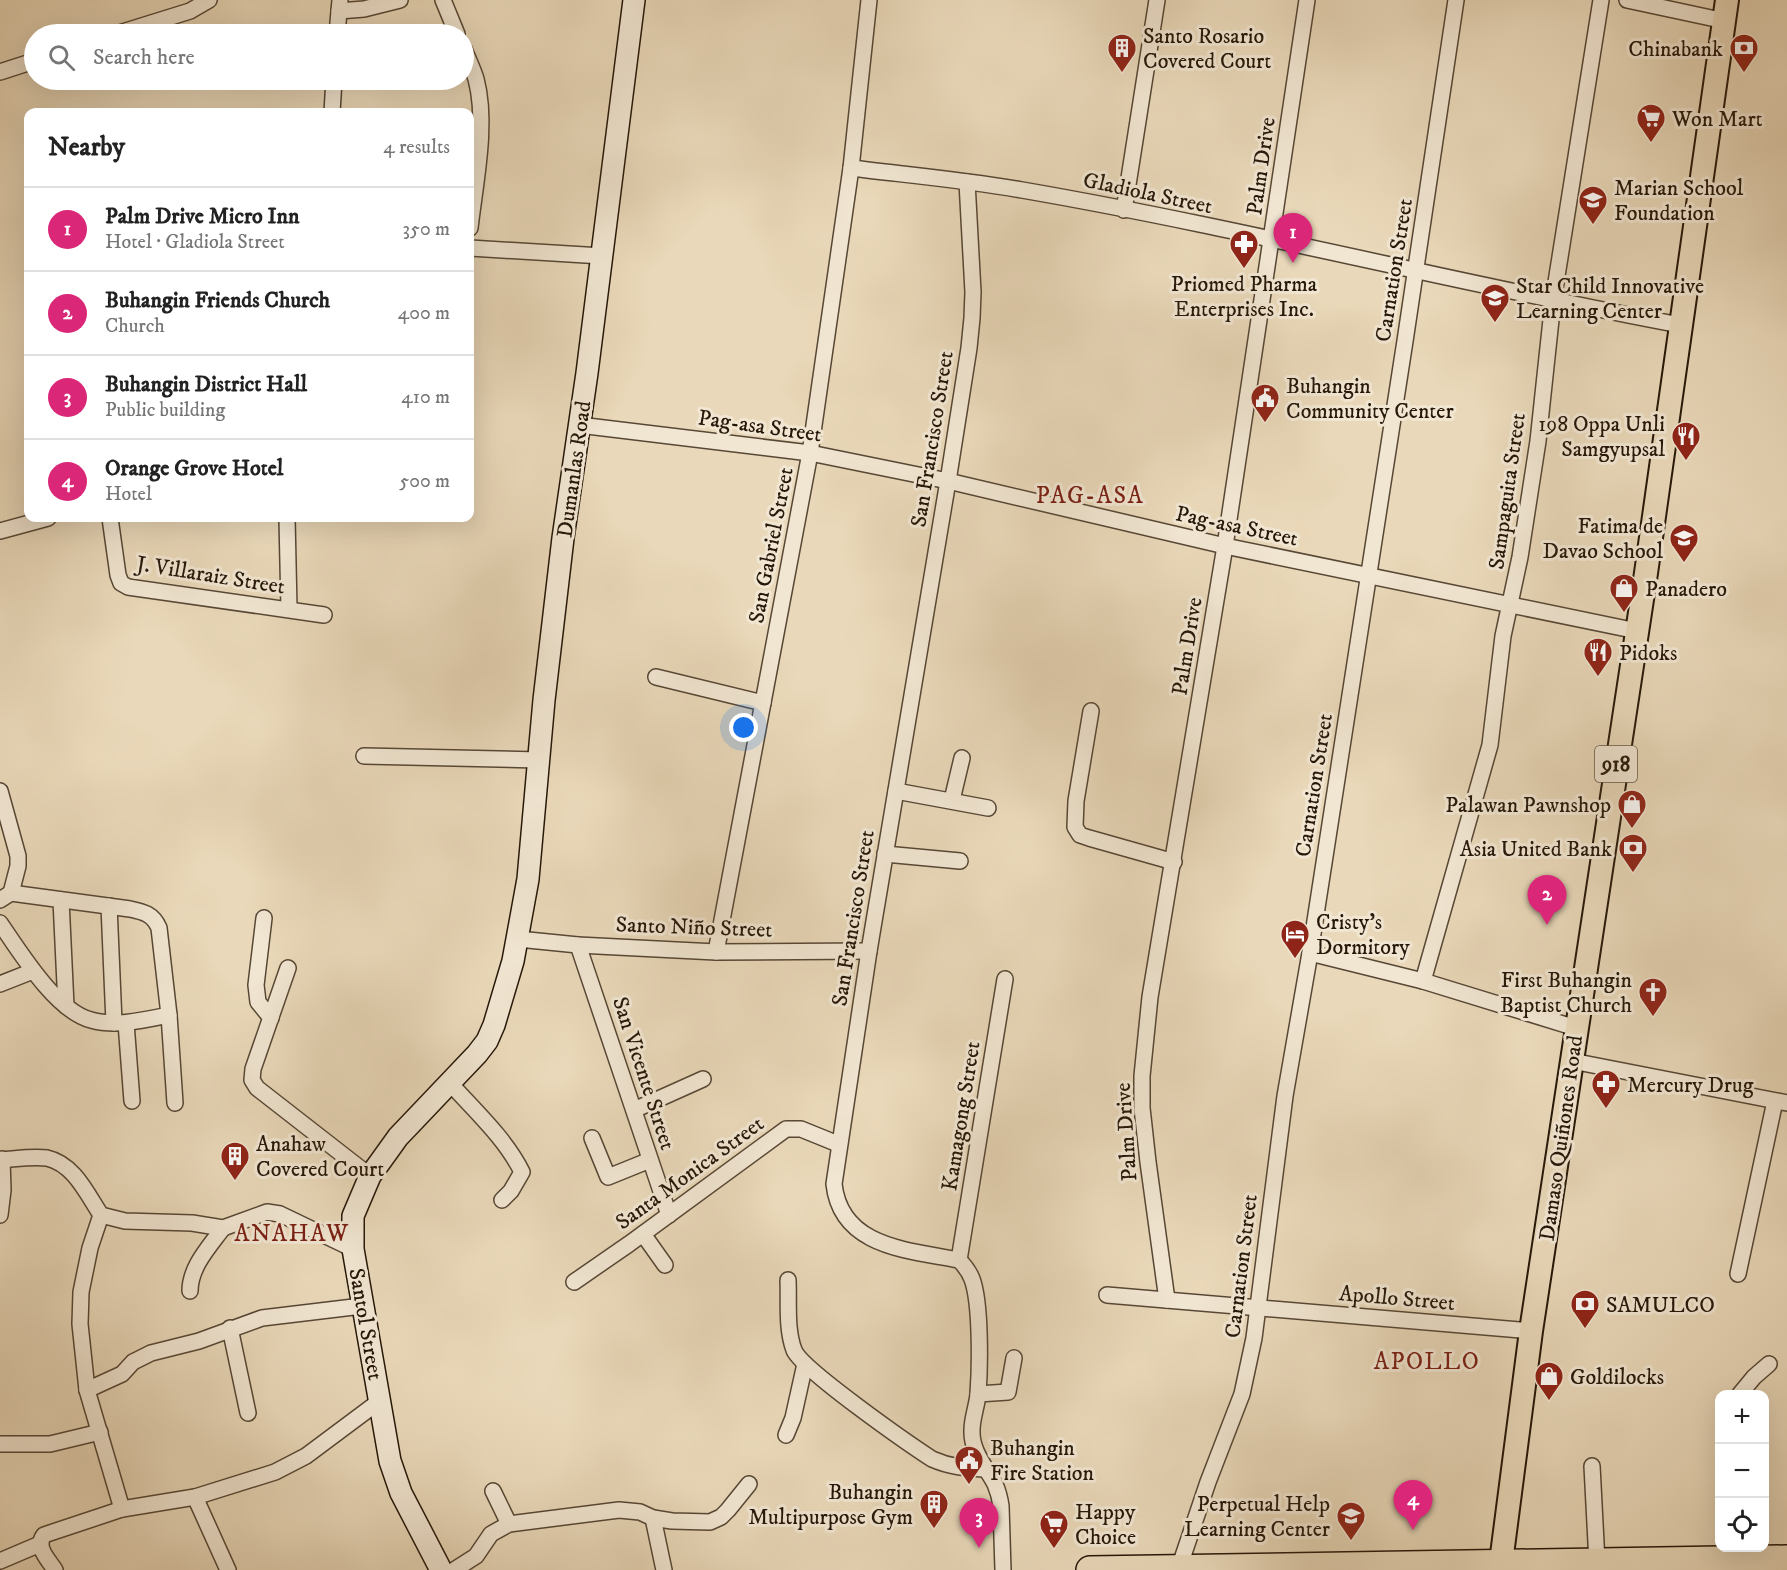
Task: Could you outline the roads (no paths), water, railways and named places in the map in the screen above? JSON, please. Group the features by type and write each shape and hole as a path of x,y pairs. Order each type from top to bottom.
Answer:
{"highway":[{"path":"1090,1570 1500,1568 1732,1554 1787,1559"}],"main road":[{"name":"Dumanlas Road","path":"518,939 528,879 538,760 562,548 634,0"},
{"name":"Damaso Quiñones Road","path":"1500,1568 1530,1331 1637,631 1726,10"},
{"name":"Santol Street","path":"441,1570 401,1493 390,1461 353,1249 353,1216 370,1176 398,1137 477,1054 494,1025 518,939"}],"street":[{"path":"148,24 190,11 209,0"},
{"path":"338,24 339,6 352,11 400,0"},
{"path":"443,0 454,24"},
{"name":"San Gabriel Street","path":"717,952 810,453 851,168 869,0"},
{"path":"1124,210 1157,0"},
{"name":"Palm Drive","path":"1167,1300 1144,1134 1142,1076 1150,996 1225,546 1307,0"},
{"name":"Carnation Street","path":"1179,1568 1210,1474 1242,1394 1250,1363 1281,1126 1369,575 1456,0"},
{"name":"Sampaguita Street","path":"1424,981 1439,921 1485,768 1503,636 1520,557 1538,441 1553,301 1601,0"},
{"path":"1628,0 1726,10"},
{"path":"0,72 24,64"},
{"path":"474,73 479,94 480,132 474,190"},
{"path":"332,108 333,90"},
{"name":"Gladiola Street","path":"851,168 1038,193 1416,270 1553,301 1680,325"},
{"name":"San Francisco Street","path":"959,1260 878,1242 863,1235 851,1225 835,1197 834,1184 838,1144 948,481 972,318 967,182"},
{"path":"474,248 602,256"},
{"name":"Pag-asa Street","path":"579,425 810,453 948,481 1225,546 1637,631"},
{"path":"0,531 33,522"},
{"name":"J. Villaraiz Street","path":"111,522 118,575 121,583 128,587 324,615"},
{"path":"287,522 289,609"},
{"path":"656,677 763,703"},
{"path":"1091,711 1076,801 1075,827 1080,835 1174,862"},
{"path":"364,756 538,760"},
{"path":"952,800 962,758"},
{"path":"0,791 3,813 18,856 18,866 5,897 61,900 142,911 156,920 159,928 169,1016 175,1103"},
{"path":"896,791 988,808"},
{"path":"885,854 960,861"},
{"path":"61,900 66,1006"},
{"path":"109,906 120,1023 132,1101"},
{"path":"264,918 257,994 258,1002 272,1018"},
{"path":"0,923 33,971 66,1006 84,1018 120,1023 169,1016"},
{"name":"Santo Niño Street","path":"518,939 579,945 717,952 869,951"},
{"name":"San Vicente Street","path":"579,945 669,1215"},
{"path":"1310,953 1424,981 1576,1028"},
{"path":"288,968 253,1069 252,1080 255,1086 370,1176"},
{"path":"0,984 33,971"},
{"name":"Kamagong Street","path":"959,1260 1005,979"},
{"path":"1572,1061 1781,1102 1738,1274"},
{"path":"634,1110 703,1079"},
{"path":"449,1082 500,1139 522,1172 511,1191 502,1200"},
{"name":"Santa Monica Street","path":"574,1282 786,1129 801,1129 838,1144"},
{"path":"592,1137 608,1177 650,1160"},
{"path":"0,1215 3,1190 1,1160 47,1158 63,1165 74,1174 101,1215 125,1221 192,1223 223,1227 267,1212 280,1214 353,1249"},
{"path":"101,1215 90,1248 81,1292 80,1324 87,1390 122,1509"},
{"path":"190,1291 190,1279 195,1268 223,1227"},
{"path":"643,1234 665,1265"},
{"path":"959,1260 967,1268 977,1300 978,1394 972,1431 978,1456 995,1484 1001,1506 1003,1570"},
{"path":"788,1280 790,1335 794,1352 805,1364 822,1379 932,1459 945,1465 961,1468 984,1468"},
{"name":"Apollo Street","path":"1107,1295 1530,1331"},
{"path":"87,1390 122,1374 133,1362 151,1353 199,1341 262,1318 362,1306"},
{"path":"230,1328 248,1413"},
{"path":"978,1394 1008,1392 1014,1358"},
{"path":"786,1435 793,1418 805,1364"},
{"path":"1744,1390 1768,1364"},
{"path":"55,1570 40,1544 42,1537 51,1532 122,1509 195,1497 254,1479 292,1464 327,1442 381,1400"},
{"path":"0,1444 50,1444 100,1432"},
{"path":"1592,1466 1597,1562"},
{"path":"454,1570 476,1556 491,1534 509,1524 619,1510 640,1512 653,1518 696,1523 710,1522 721,1517 749,1484"},
{"path":"493,1491 509,1524"},
{"path":"195,1497 228,1570"},
{"path":"653,1518 664,1570"},
{"path":"0,1561 40,1544"}],"place":[{"name":"Santo Rosario Covered Court","path":"1122,74"},
{"name":"Chinabank","path":"1744,74"},
{"name":"Won Mart","path":"1651,144"},
{"name":"Marian School Foundation","path":"1593,226"},
{"name":"Palm Drive Micro Inn","path":"1293,263"},
{"name":"Priomed Pharma Enterprises Inc.","path":"1244,270"},
{"name":"Star Child Innovative Learning Center","path":"1495,324"},
{"name":"Buhangin Community Center","path":"1265,424"},
{"name":"198 Oppa Unli Samgyupsal","path":"1686,462"},
{"name":"Fatima de Davao School","path":"1684,564"},
{"name":"Panadero","path":"1624,614"},
{"name":"Pidoks","path":"1598,678"},
{"name":"Palawan Pawnshop","path":"1632,830"},
{"name":"Asia United Bank","path":"1633,874"},
{"name":"Buhangin Friends Church","path":"1547,925"},
{"name":"Cristy's Dormitory","path":"1295,960"},
{"name":"First Buhangin Baptist Church","path":"1653,1018"},
{"name":"Mercury Drug","path":"1606,1110"},
{"name":"Anahaw Covered Court","path":"235,1182"},
{"name":"SAMULCO","path":"1585,1330"},
{"name":"Goldilocks","path":"1549,1402"},
{"name":"Buhangin Fire Station","path":"969,1486"},
{"name":"Buhangin Multipurpose Gym","path":"934,1530"},
{"name":"Orange Grove Hotel","path":"1413,1530"},
{"name":"Perpetual Help Learning Center","path":"1351,1542"},
{"name":"Buhangin District Hall","path":"979,1548"},
{"name":"Happy Choice","path":"1054,1550"}],"district":[{"name":"PAG-ASA","path":"1090,495"},
{"name":"ANAHAW","path":"292,1233"},
{"name":"APOLLO","path":"1427,1361"}]}
